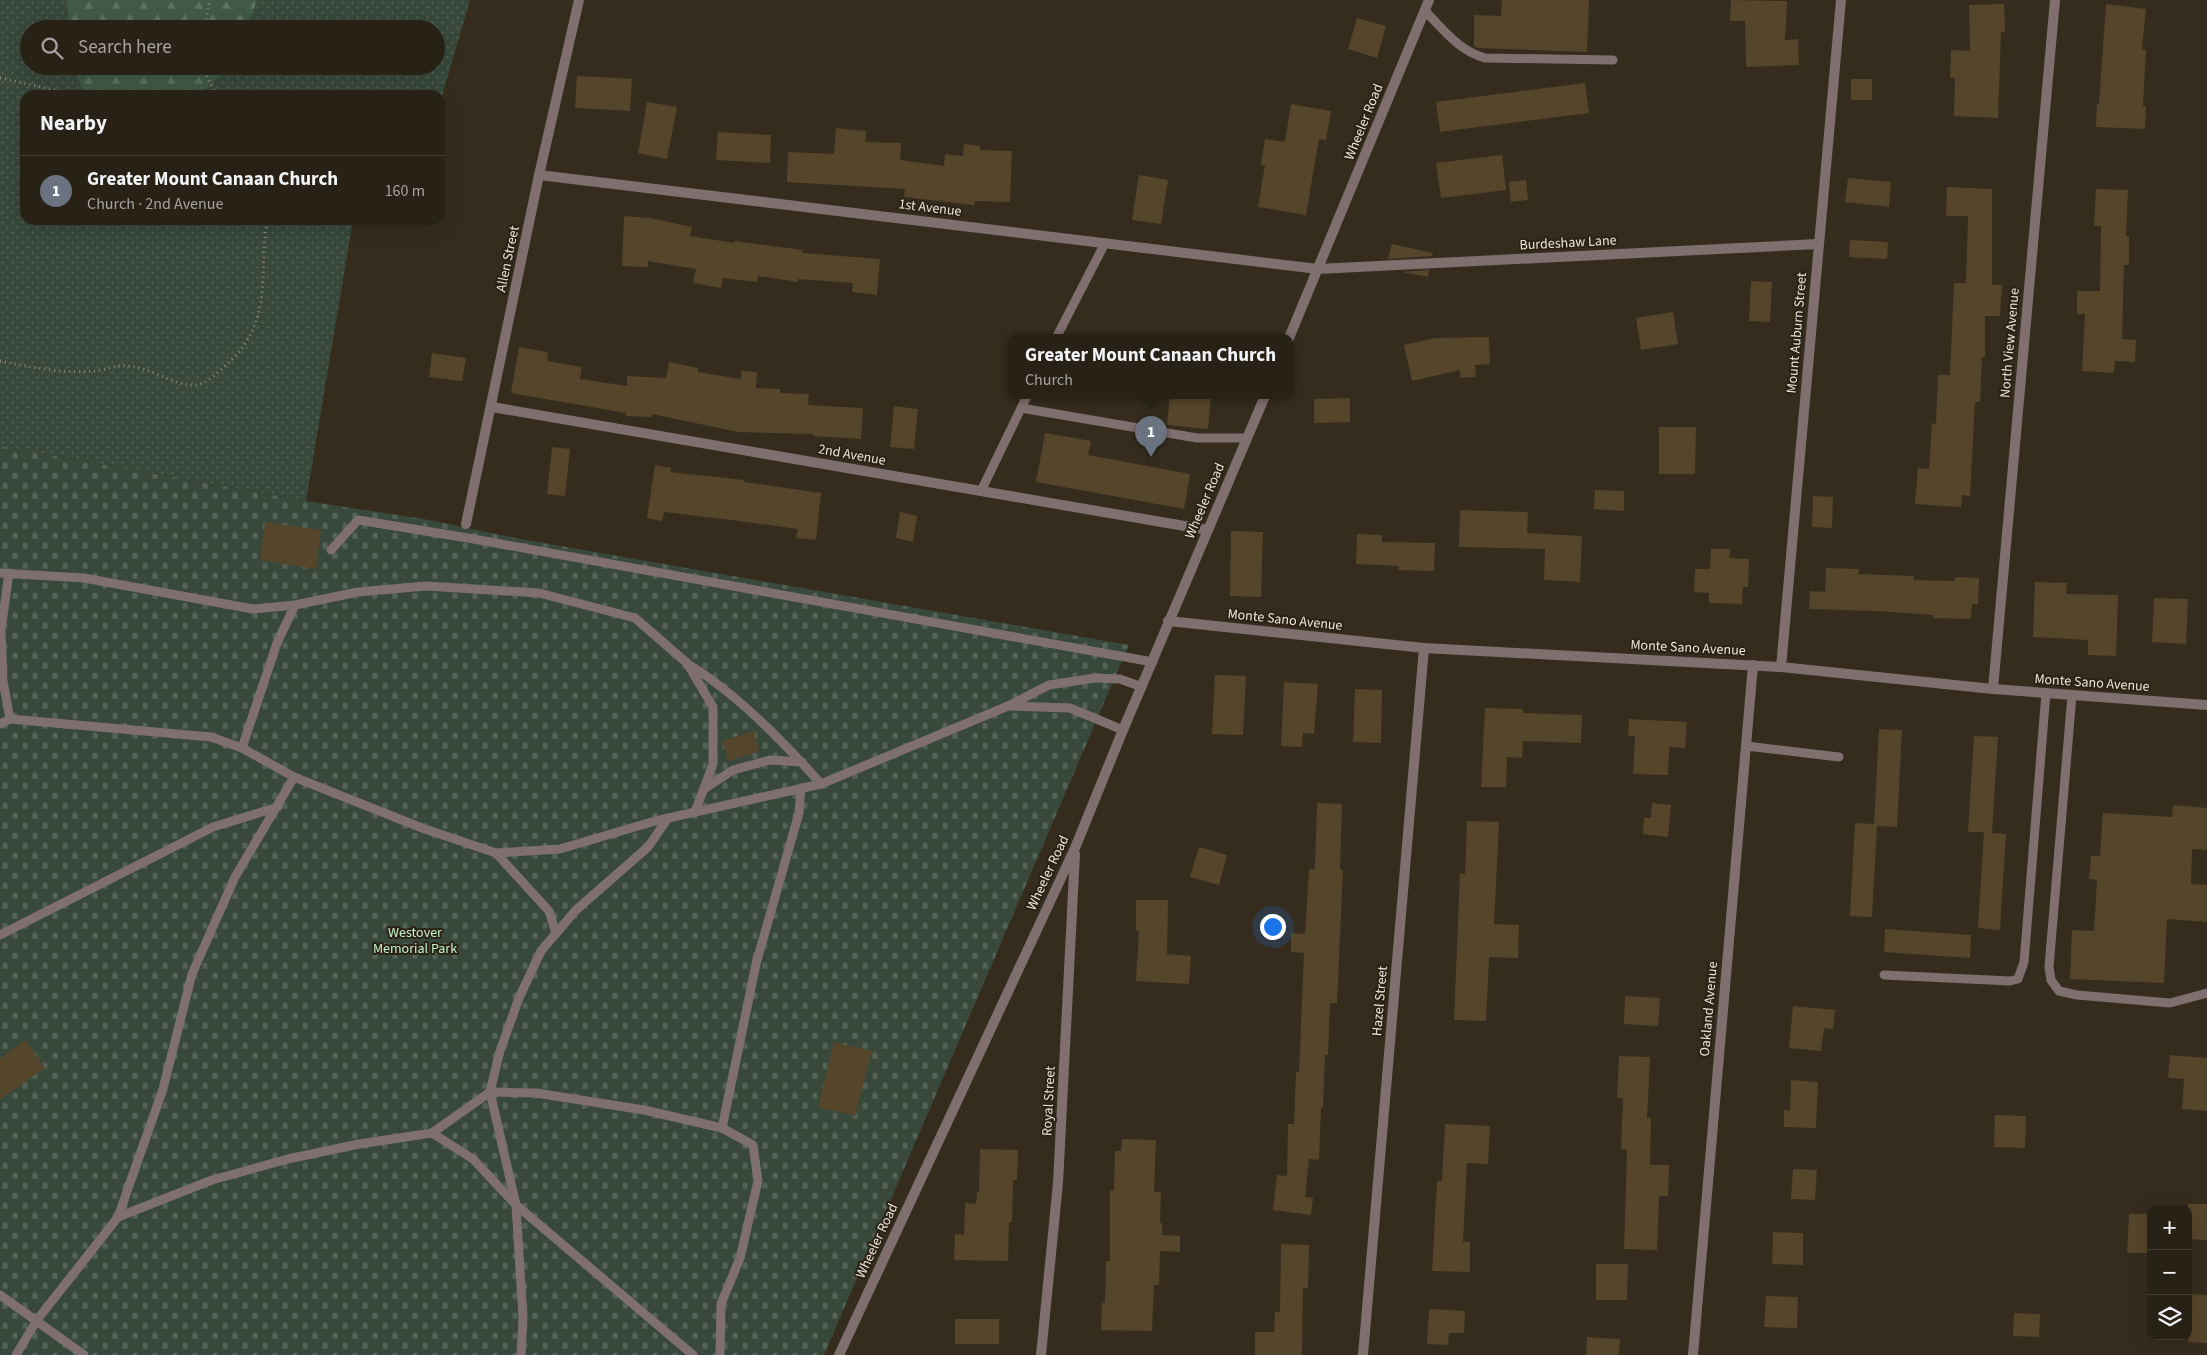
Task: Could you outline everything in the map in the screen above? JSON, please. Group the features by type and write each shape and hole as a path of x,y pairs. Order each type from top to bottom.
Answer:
{"street":[{"name":"Allen Street","path":"466,524 539,175 579,0"},
{"name":"Wheeler Road","path":"1291,334 1429,0"},
{"name":"Mount Auburn Street","path":"1782,667 1841,0"},
{"name":"North View Avenue","path":"1993,689 2055,0"},
{"name":"1st Avenue","path":"539,175 1318,269"},
{"name":"Burdeshaw Lane","path":"1318,269 1818,244"},
{"name":"Wheeler Road","path":"839,1355 1075,848 1153,662 1168,621 1264,399"},
{"name":"2nd Avenue","path":"492,407 1208,530"},
{"name":"Monte Sano Avenue","path":"1168,621 1424,648 1782,667 1993,689 2207,705"},
{"name":"Hazel Street","path":"1363,1355 1424,648"},
{"name":"Oakland Avenue","path":"1693,1355 1753,665"},
{"name":"Royal Street","path":"1041,1355 1058,1183 1075,848"}],"lane":[{"path":"1425,10 1461,48 1470,54 1485,58 1613,60"},
{"path":"1058,334 1105,243"},
{"path":"982,491 1026,399"},
{"path":"1021,408 1197,438 1247,438"},
{"path":"331,550 358,520 478,539 1153,662"},
{"path":"10,719 3,681 1,630 4,573 84,578 254,609 295,605 358,592 426,586 538,593 635,618 687,663 713,679 802,762 821,784"},
{"path":"242,748 277,643 295,605"},
{"path":"687,663 712,707 712,764 695,812"},
{"path":"0,724 10,719 211,736 242,748 294,777 422,828 496,853 560,849 668,818 821,784 1008,706 1049,685 1095,678 1120,679 1142,687"},
{"path":"1884,975 2010,981 2018,978 2024,962 2046,693"},
{"path":"2072,695 2049,967 2051,980 2059,991 2078,996 2170,1003 2181,1002 2207,993"},
{"path":"1008,706 1070,708 1123,730"},
{"path":"1746,746 1839,757"},
{"path":"703,789 733,770 770,760 802,762"},
{"path":"16,1355 37,1320 118,1217 163,1089 192,974 235,877 294,777"},
{"path":"722,1128 756,964 799,813 801,788"},
{"path":"0,935 213,827 278,807"},
{"path":"521,1355 523,1318 516,1205 490,1092 500,1051 519,998 540,951 576,910 648,846 668,818"},
{"path":"496,853 550,911 556,933"},
{"path":"118,1217 212,1180 288,1159 359,1144 432,1133 490,1092 536,1093 644,1110 722,1128 753,1145 758,1181 740,1258 721,1304 720,1355"},
{"path":"432,1133 473,1159 516,1205 693,1355"},
{"path":"0,1295 84,1355"}],"path":[{"path":"206,20 210,0"},
{"path":"207,75 214,90"},
{"path":"0,78 55,90"},
{"path":"0,360 46,369 93,371 126,365 146,368 179,383 197,385 205,381 241,350 251,337 260,315 264,276 263,243 266,225"}],"green space":[{"path":"0,0 470,0 444,90 20,90 20,225 352,225 306,501 0,446"},
{"path":"67,0 257,0 250,20 69,20"},
{"path":"77,75 223,75 202,90 83,90"},
{"name":"Westover Memorial Park","path":"0,446 306,501 424,519 515,538 1129,645 824,1355 0,1355"}],"building":[{"path":"1502,0 1589,0 1587,52 1477,48 1474,46 1474,15 1501,16"},
{"path":"1731,0 1787,1 1785,40 1798,39 1799,65 1746,67 1745,21 1730,21"},
{"path":"2004,4 2005,32 2001,32 1998,118 1954,116 1955,78 1950,78 1951,50 1970,51 1969,5"},
{"path":"2106,4 2146,9 2142,49 2146,50 2143,106 2146,106 2145,129 2096,127"},
{"path":"1357,18 1386,26 1377,58 1348,49"},
{"path":"577,76 632,79 630,111 575,108"},
{"path":"1851,79 1872,79 1872,100 1851,100"},
{"path":"1585,83 1589,113 1440,132 1436,102"},
{"path":"647,102 677,107 667,159 638,153"},
{"path":"1291,104 1331,111 1326,140 1319,139 1306,215 1258,207 1265,165 1261,165 1265,139 1285,142"},
{"path":"836,128 866,131 865,142 901,143 900,160 944,166 945,154 963,156 964,144 980,146 980,150 1012,151 1010,202 975,201 974,205 904,197 905,189 787,182 788,152 834,154"},
{"path":"718,132 771,135 770,163 716,160"},
{"path":"1502,155 1506,190 1441,198 1436,163"},
{"path":"1139,175 1168,180 1161,224 1132,220"},
{"path":"1848,178 1891,182 1889,207 1845,202"},
{"path":"1526,180 1528,200 1511,202 1509,182"},
{"path":"1947,187 1992,189 1992,285 2002,285 2000,316 1985,316 1985,357 1982,357 1980,402 1975,402 1970,496 1962,495 1961,507 1915,504 1918,468 1929,469 1932,423 1936,424 1938,375 1950,375 1954,283 1966,283 1968,216 1946,216"},
{"path":"2096,189 2128,190 2126,236 2129,236 2129,265 2124,265 2122,339 2136,340 2135,362 2115,361 2114,373 2082,371 2085,314 2077,314 2077,291 2100,291 2101,226 2094,226"},
{"path":"624,216 650,218 692,227 690,236 734,243 734,241 803,250 802,253 880,259 877,295 852,292 853,283 798,279 798,282 758,276 757,282 723,278 721,288 693,283 696,269 648,261 648,267 622,266"},
{"path":"1850,240 1888,242 1887,259 1849,257"},
{"path":"1392,244 1433,253 1432,256 1388,259"},
{"path":"1429,270 1428,277 1402,272"},
{"path":"1751,281 1772,282 1770,322 1749,321"},
{"path":"1673,312 1678,344 1641,350 1636,318"},
{"path":"1489,337 1490,364 1475,365 1476,377 1460,378 1460,370 1412,381 1404,345 1435,338"},
{"path":"519,347 548,352 547,361 582,367 580,379 627,386 627,376 666,378 669,362 698,368 698,372 741,379 741,371 757,372 756,388 780,389 780,393 809,394 808,405 863,408 861,439 813,436 813,434 738,432 652,414 652,417 626,416 626,413 511,393"},
{"path":"432,353 466,358 462,381 429,377"},
{"path":"1350,398 1350,422 1314,423 1314,399"},
{"path":"1170,399 1211,399 1208,429 1167,425"},
{"path":"894,406 918,409 914,449 890,447"},
{"path":"1659,427 1696,427 1695,474 1659,474"},
{"path":"1045,433 1091,441 1088,455 1190,474 1184,509 1036,482"},
{"path":"552,447 570,449 565,496 547,494"},
{"path":"655,465 671,468 670,472 744,480 744,482 821,493 816,540 796,538 798,529 739,521 664,512 662,521 647,518"},
{"path":"1595,490 1624,491 1624,511 1594,509"},
{"path":"1813,496 1833,497 1832,528 1812,527"},
{"path":"1460,510 1528,512 1527,533 1582,536 1580,582 1544,580 1545,549 1459,547"},
{"path":"900,512 917,516 913,542 896,538"},
{"path":"265,522 321,530 316,569 260,560"},
{"path":"1231,531 1263,532 1261,597 1230,596"},
{"path":"1357,534 1382,535 1382,542 1435,543 1434,571 1398,570 1399,566 1356,564"},
{"path":"1711,549 1730,549 1729,558 1749,559 1748,587 1743,587 1742,604 1709,603 1709,593 1694,592 1695,569 1710,569"},
{"path":"1826,568 1859,569 1858,574 1914,576 1914,580 1955,581 1955,577 1979,578 1978,604 1972,604 1971,619 1933,618 1933,615 1876,611 1809,609 1810,591 1825,592"},
{"path":"2035,582 2067,583 2066,594 2118,595 2116,656 2088,655 2088,640 2033,637"},
{"path":"2154,598 2188,599 2186,644 2152,642"},
{"path":"1215,675 1246,676 1243,735 1212,734"},
{"path":"1284,682 1318,684 1314,734 1303,733 1302,747 1281,746"},
{"path":"1355,689 1382,690 1381,743 1353,742"},
{"path":"1485,708 1523,709 1523,713 1582,715 1581,743 1523,741 1522,758 1507,757 1506,787 1481,787"},
{"path":"1629,719 1687,722 1685,748 1669,747 1668,775 1633,774 1635,736 1628,736"},
{"path":"1879,729 1902,730 1897,827 1877,826 1872,917 1850,916 1855,823 1874,824"},
{"path":"754,731 759,751 728,761 722,741"},
{"path":"1974,736 1998,737 1992,833 2006,834 2000,930 1978,928 1984,832 1968,832"},
{"path":"1317,803 1342,804 1340,870 1343,870 1337,1003 1330,1003 1328,1055 1325,1055 1323,1107 1321,1107 1319,1160 1309,1159 1305,1197 1313,1198 1311,1215 1273,1210 1277,1175 1287,1176 1288,1124 1294,1124 1296,1072 1299,1072 1304,953 1291,952 1291,933 1305,934 1309,869 1315,869"},
{"path":"1652,803 1671,805 1668,837 1643,834 1644,818 1651,818"},
{"path":"2173,805 2207,808 2207,850 2192,849 2191,884 2207,885 2207,922 2167,919 2164,983 2070,979 2072,930 2094,931 2097,880 2089,879 2091,856 2100,856 2103,813 2172,817"},
{"path":"1467,821 1499,822 1494,924 1519,925 1518,958 1489,957 1486,1021 1454,1020 1460,873 1465,874"},
{"path":"1199,847 1227,855 1219,885 1190,877"},
{"path":"1136,900 1168,900 1167,954 1191,956 1189,984 1136,981 1139,931 1136,931"},
{"path":"1885,929 1971,935 1970,958 1884,952"},
{"path":"1625,996 1660,998 1658,1026 1624,1024"},
{"path":"1793,1006 1835,1010 1833,1029 1824,1028 1821,1051 1789,1048"},
{"path":"26,1040 45,1068 0,1099 0,1058"},
{"path":"834,1042 872,1051 855,1116 818,1107"},
{"path":"2170,1055 2207,1058 2207,1111 2182,1109 2184,1079 2168,1078"},
{"path":"1619,1056 1650,1057 1647,1118 1651,1118 1650,1165 1669,1165 1668,1196 1659,1196 1657,1250 1624,1249 1627,1150 1621,1149 1623,1098 1617,1098"},
{"path":"1791,1080 1818,1082 1816,1128 1784,1127 1784,1110 1790,1111"},
{"path":"1995,1115 2026,1116 2025,1148 1994,1147"},
{"path":"1445,1124 1490,1126 1488,1164 1467,1163 1463,1242 1470,1242 1470,1272 1432,1271 1437,1181 1442,1181"},
{"path":"1122,1139 1156,1140 1154,1192 1161,1192 1160,1223 1162,1223 1162,1235 1180,1236 1180,1252 1160,1251 1159,1285 1154,1285 1152,1331 1101,1330 1102,1303 1105,1303 1106,1261 1110,1261 1110,1190 1114,1191 1115,1151 1121,1151"},
{"path":"980,1149 1018,1150 1017,1180 1013,1180 1012,1222 1009,1222 1008,1261 954,1260 955,1234 964,1235 965,1203 976,1204 977,1192 979,1192"},
{"path":"1793,1169 1817,1170 1815,1200 1791,1199"},
{"path":"2207,1204 2207,1240 2192,1239 2192,1205 2188,1205"},
{"path":"2129,1214 2147,1214 2147,1253 2127,1253"},
{"path":"1773,1232 1803,1233 1803,1265 1772,1264"},
{"path":"1281,1244 1309,1245 1308,1288 1303,1288 1302,1355 1255,1355 1255,1332 1274,1332 1275,1312 1280,1312"},
{"path":"1596,1264 1628,1264 1627,1300 1596,1300"},
{"path":"2192,1294 2207,1295 2207,1343 2188,1342 2188,1340 2192,1340"},
{"path":"1766,1296 1798,1297 1797,1328 1764,1327"},
{"path":"1429,1309 1465,1311 1464,1333 1449,1333 1448,1345 1427,1344"},
{"path":"2014,1313 2040,1314 2039,1337 2013,1336"},
{"path":"955,1319 999,1319 999,1344 955,1344"},
{"path":"1587,1337 1620,1339 1619,1355 1586,1355"}],"place":[{"name":"Greater Mount Canaan Church","path":"1151,457"}]}
